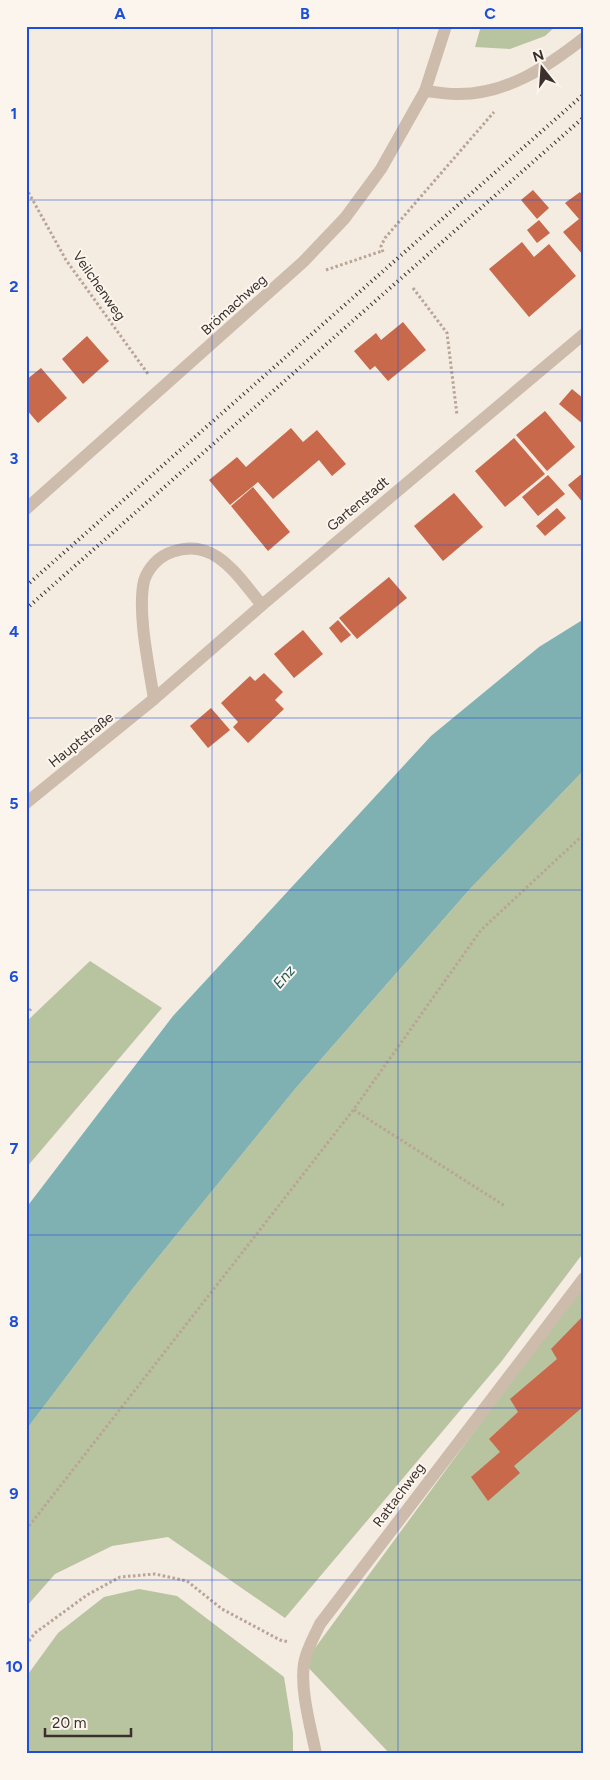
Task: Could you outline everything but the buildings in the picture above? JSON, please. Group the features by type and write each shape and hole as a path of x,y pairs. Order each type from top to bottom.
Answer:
{"street":[{"name":"Brömachweg","path":"26,509 160,392 303,262 345,218 381,169 425,91 446,26"},
{"path":"425,91 457,94 500,88 533,74 557,59 584,38"},
{"name":"Gartenstadt","path":"154,699 262,605 584,334"},
{"path":"154,699 144,636 142,603 144,581 151,567 164,554 182,548 211,552 228,565 262,605"},
{"name":"Hauptstraße","path":"26,803 154,699"},
{"name":"Rattachweg","path":"316,1754 310,1723 304,1663 320,1624 584,1278"}],"path":[{"path":"331,268 383,251 382,242 385,238 496,109 500,88"},
{"name":"Veilchenweg","path":"26,188 66,260 160,392"},
{"path":"412,288 447,333 457,418 468,431"},
{"path":"26,1530 354,1109 482,930 584,834"},
{"path":"26,1014 32,1009"},
{"path":"354,1109 505,1206"},
{"path":"26,1645 35,1633 87,1595 120,1577 155,1574 187,1581 222,1609 280,1640 309,1648"}],"green space":[{"path":"481,26 556,26 545,36 510,49 475,47"},
{"path":"584,770 584,1252 501,1362 285,1618 168,1537 112,1546 55,1574 26,1607 26,1430 134,1287 295,1089 469,890"},
{"path":"90,961 162,1008 26,1168 26,1022"},
{"path":"584,1282 584,1754 390,1754 304,1663"},
{"path":"139,1589 177,1596 284,1677 293,1733 293,1754 26,1754 26,1677 58,1633 104,1597"}],"water":[{"name":"Enz","path":"584,619 584,770 469,890 295,1089 134,1287 26,1430 26,1208 173,1016 431,736 539,647"}],"railway":[{"path":"26,586 584,94"},
{"path":"26,609 584,117"}]}
